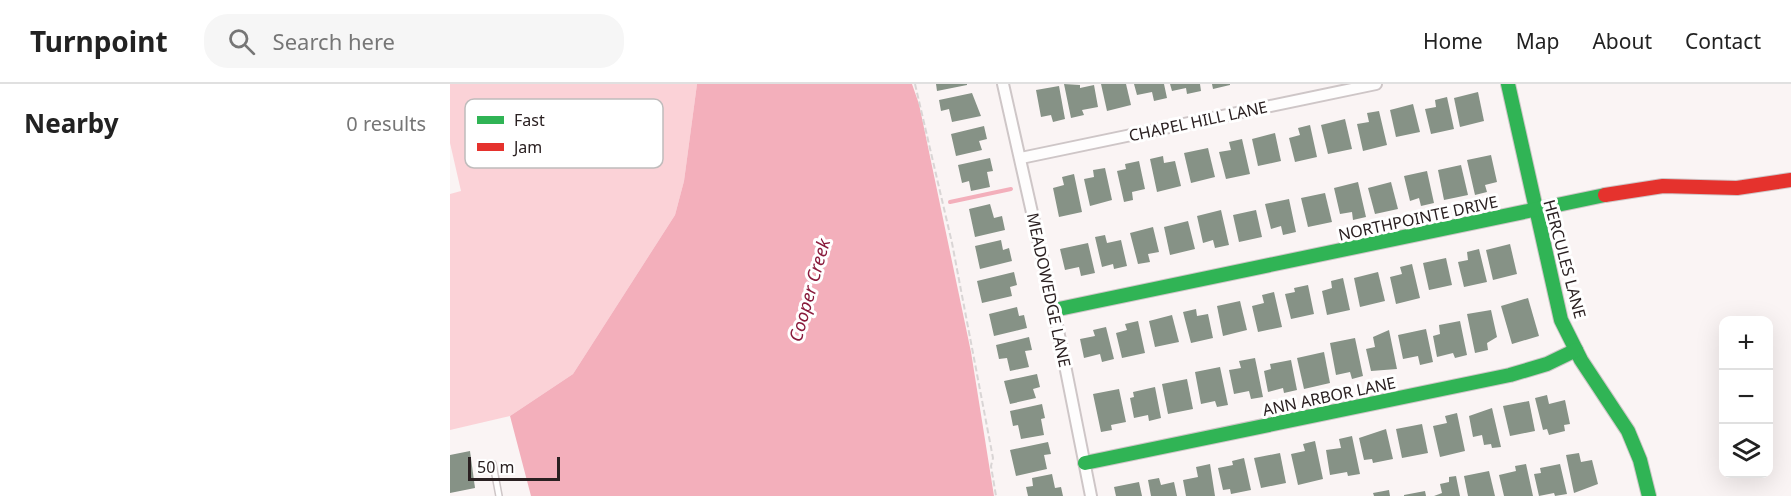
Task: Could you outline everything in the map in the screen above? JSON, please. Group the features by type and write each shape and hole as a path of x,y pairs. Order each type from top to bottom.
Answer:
{"street":[{"name":"MEADOWEDGE LANE","path":"1003,84 1054,310 1091,496"},
{"name":"CHAPEL HILL LANE","path":"1021,158 1376,84"},
{"name":"HERCULES LANE","path":"1508,84 1534,210 1562,320 1576,350 1628,431 1640,460 1649,496"},
{"name":"NORTHPOINTE DRIVE","path":"1054,310 1641,188 1737,188 1791,180"},
{"name":"ANN ARBOR LANE","path":"1085,463 1510,375 1546,364 1576,350"}],"lane":[{"path":"493,464 499,496"}],"path":[{"path":"915,84 978,371 993,458 991,466 996,496"}],"shaded area":[{"path":"450,84 697,84 684,181 675,215 573,374 510,416 450,430 450,194 461,191 450,143"}],"water":[{"name":"Cooper Creek","path":"697,84 912,84 919,104 971,352 994,496 531,496 510,416 573,374 675,215 684,181"}],"building":[{"path":"936,84 967,84 967,85 937,91"},
{"path":"1064,84 1080,85 1080,88 1094,85 1098,107 1082,110 1084,115 1071,118"},
{"path":"1101,84 1126,84 1131,105 1107,111"},
{"path":"1134,84 1164,84 1167,98 1154,101 1152,92 1137,95"},
{"path":"1170,84 1200,84 1201,91 1187,94 1186,88 1172,91"},
{"path":"1212,84 1230,84 1230,85 1213,89"},
{"path":"1059,86 1065,119 1053,122 1051,115 1041,117 1036,90"},
{"path":"1478,92 1484,121 1460,127 1454,98"},
{"path":"972,93 981,116 952,122 949,109 941,111 939,100"},
{"path":"1447,97 1454,129 1431,134 1425,109 1436,107 1435,100"},
{"path":"1413,104 1420,132 1396,137 1390,110"},
{"path":"1379,111 1387,145 1363,151 1357,124 1369,122 1367,113"},
{"path":"1345,119 1352,149 1328,154 1321,125"},
{"path":"1310,125 1317,157 1295,162 1289,138 1300,135 1298,128"},
{"path":"984,126 987,139 979,141 982,150 956,156 951,134"},
{"path":"1275,133 1281,161 1258,166 1252,139"},
{"path":"1242,139 1250,174 1226,179 1219,152 1231,150 1229,142"},
{"path":"1208,148 1215,177 1191,183 1184,153"},
{"path":"1491,155 1497,182 1485,185 1487,192 1475,195 1467,160"},
{"path":"1163,156 1164,163 1175,161 1181,186 1157,192 1150,159"},
{"path":"990,158 993,171 987,172 990,187 971,191 969,181 962,183 958,165"},
{"path":"1139,161 1145,189 1132,192 1133,200 1124,202 1117,171 1126,169 1125,164"},
{"path":"1461,165 1468,195 1444,200 1438,170"},
{"path":"1105,168 1112,200 1090,206 1084,179 1094,177 1093,170"},
{"path":"1427,171 1434,203 1421,206 1419,198 1410,201 1404,176"},
{"path":"1074,174 1082,212 1059,217 1053,188 1064,185 1062,177"},
{"path":"1358,182 1366,217 1353,220 1352,212 1340,214 1334,188"},
{"path":"1391,182 1398,209 1375,214 1368,188"},
{"path":"1325,193 1332,222 1308,227 1301,198"},
{"path":"1289,199 1296,232 1283,235 1281,226 1271,229 1265,204"},
{"path":"990,204 994,218 1002,216 1005,230 975,237 969,209"},
{"path":"1221,210 1229,245 1215,248 1213,240 1203,243 1197,216"},
{"path":"1256,210 1262,237 1239,242 1233,215"},
{"path":"1188,221 1195,249 1170,255 1164,227"},
{"path":"1153,227 1159,252 1148,254 1150,262 1138,264 1130,233"},
{"path":"1105,235 1107,243 1121,240 1127,266 1114,269 1113,264 1102,267 1095,237"},
{"path":"1001,240 1003,250 1009,248 1012,261 980,269 975,246"},
{"path":"1088,243 1095,273 1081,276 1079,267 1065,270 1060,249"},
{"path":"1510,244 1517,274 1493,280 1486,250"},
{"path":"1479,249 1487,282 1464,287 1458,262 1468,260 1467,252"},
{"path":"1446,258 1452,285 1429,290 1423,263"},
{"path":"1412,264 1420,298 1396,304 1390,277 1402,274 1400,267"},
{"path":"1014,272 1017,285 1010,287 1012,296 982,303 977,281"},
{"path":"1378,272 1385,301 1360,307 1354,278"},
{"path":"1343,278 1350,310 1327,315 1322,291 1332,288 1331,281"},
{"path":"1308,285 1314,314 1291,319 1285,294 1295,292 1294,288"},
{"path":"1274,292 1282,327 1258,332 1252,306 1264,303 1262,295"},
{"path":"1528,298 1539,336 1512,344 1501,306"},
{"path":"1240,301 1247,330 1223,336 1217,306"},
{"path":"1017,307 1019,316 1024,315 1027,328 994,336 989,314"},
{"path":"1196,309 1197,316 1208,314 1213,338 1191,343 1183,312"},
{"path":"1491,310 1497,337 1487,343 1488,350 1475,353 1467,314"},
{"path":"1172,315 1179,342 1155,347 1149,321"},
{"path":"1138,321 1145,353 1122,358 1116,333 1127,330 1125,324"},
{"path":"1460,321 1467,355 1455,358 1453,353 1437,357 1433,336 1440,334 1439,325"},
{"path":"1106,327 1114,359 1102,362 1100,354 1084,358 1080,339 1095,336 1093,330"},
{"path":"1426,329 1433,362 1420,365 1418,356 1403,359 1398,335"},
{"path":"1389,330 1397,369 1371,371 1366,349 1375,347 1373,337"},
{"path":"1029,337 1032,350 1025,351 1029,367 1010,371 1007,358 999,359 996,345"},
{"path":"1355,338 1363,376 1352,379 1350,372 1336,375 1330,343"},
{"path":"1324,352 1330,383 1304,389 1297,358"},
{"path":"1255,358 1263,397 1251,399 1249,391 1234,394 1229,370 1241,368 1239,361"},
{"path":"1291,360 1297,390 1284,393 1283,388 1268,392 1264,371 1271,369 1270,364"},
{"path":"1220,367 1228,405 1217,407 1215,401 1201,404 1195,372"},
{"path":"1037,374 1040,387 1033,389 1036,398 1010,404 1004,381"},
{"path":"1187,379 1193,409 1168,414 1162,384"},
{"path":"1155,387 1161,418 1149,421 1148,415 1134,418 1130,398 1134,397 1133,392"},
{"path":"1119,389 1126,422 1111,425 1112,430 1101,432 1093,394"},
{"path":"1547,395 1549,404 1565,400 1570,424 1564,425 1565,431 1549,435 1547,429 1543,430 1535,398"},
{"path":"1529,401 1535,431 1510,436 1503,406"},
{"path":"1042,404 1045,418 1041,419 1044,435 1021,439 1018,425 1013,426 1010,411"},
{"path":"1492,408 1501,447 1492,448 1491,444 1484,445 1482,435 1473,437 1469,416"},
{"path":"1457,413 1465,451 1440,457 1433,426 1447,423 1445,416"},
{"path":"1422,424 1428,453 1402,458 1396,429"},
{"path":"1386,429 1393,459 1373,463 1372,459 1364,460 1359,438"},
{"path":"1352,436 1360,474 1348,476 1347,472 1330,475 1326,450 1341,448 1339,439"},
{"path":"1315,441 1323,479 1298,485 1291,454 1305,451 1303,444"},
{"path":"1048,442 1051,454 1044,455 1047,469 1016,476 1010,450"},
{"path":"470,451 475,488 450,493 450,455"},
{"path":"1280,453 1286,483 1261,488 1254,458"},
{"path":"1579,453 1581,462 1592,460 1598,484 1574,493 1566,455"},
{"path":"1244,458 1251,490 1231,494 1230,489 1223,490 1218,468 1233,465 1232,461"},
{"path":"1210,464 1215,496 1186,496 1183,480 1198,477 1196,467"},
{"path":"1526,464 1533,496 1504,496 1499,475 1516,471 1515,466"},
{"path":"1560,464 1567,494 1555,496 1554,493 1539,496 1534,474 1541,473 1540,468"},
{"path":"1489,471 1495,496 1468,496 1464,476"},
{"path":"1052,474 1055,488 1061,487 1063,496 1028,496 1026,487 1033,486 1032,478"},
{"path":"1456,476 1460,496 1434,496 1442,493 1440,484 1449,482 1449,477"},
{"path":"1159,478 1161,485 1174,482 1177,496 1151,496 1148,480"},
{"path":"1139,482 1142,496 1116,496 1114,487"},
{"path":"1389,490 1390,496 1374,496 1373,493"},
{"path":"1425,491 1426,496 1404,496 1404,495"}],"waterway":[{"path":"950,202 1011,189"}],"traffic: fast":[{"path":"1508,84 1561,320 1581,360 1628,431 1640,460 1649,496"},
{"path":"1054,310 1605,195"},
{"path":"1085,463 1510,375 1547,364 1576,350"}],"traffic: jam":[{"path":"1605,195 1663,186 1737,188 1791,180"}]}
